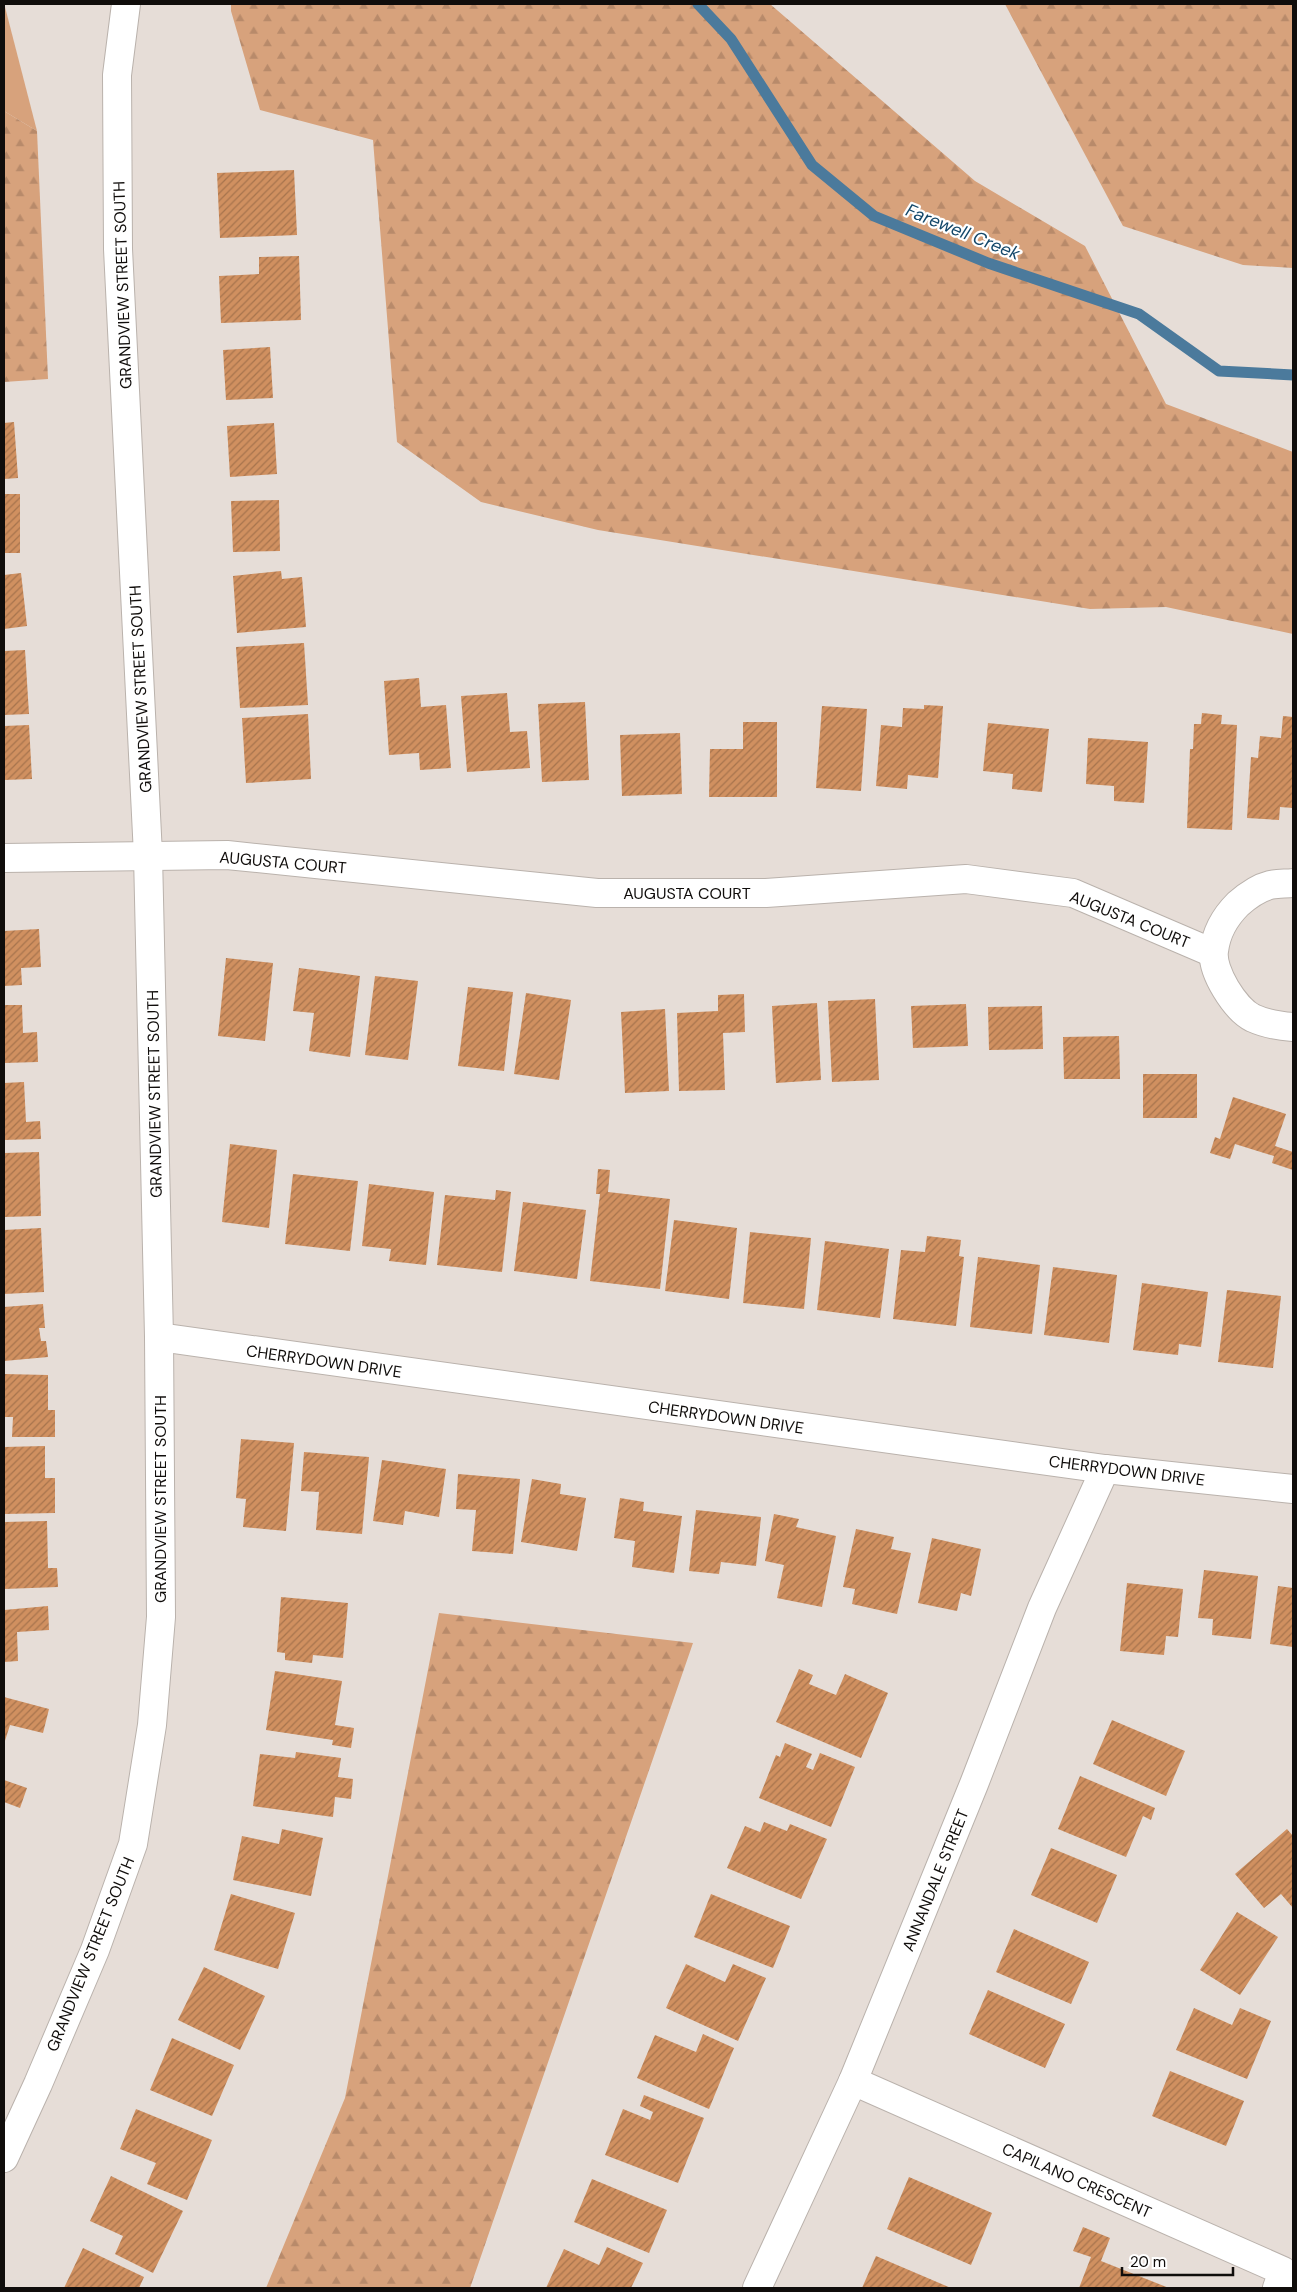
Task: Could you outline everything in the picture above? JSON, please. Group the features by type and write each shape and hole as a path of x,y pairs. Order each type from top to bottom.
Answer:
{"street":[{"name":"GRANDVIEW STREET SOUTH","path":"4,2158 95,1950 133,1844 152,1725 161,1617 159,1337 148,855 118,249 117,76 126,4"},
{"name":"AUGUSTA COURT","path":"4,858 227,855 597,893 766,892 966,879 1073,893 1213,953"},
{"path":"1293,883 1270,885 1248,895 1230,912 1223,924 1213,953 1221,981 1233,1001 1251,1017 1273,1026 1293,1027"},
{"name":"CHERRYDOWN DRIVE","path":"159,1337 1105,1469 1293,1489"},
{"name":"ANNANDALE STREET","path":"757,2288 853,2081 974,1784 1042,1608 1105,1469"},
{"name":"CAPILANO CRESCENT","path":"853,2081 1285,2271"}],"green space":[{"path":"231,4 770,4 975,181 1085,246 1166,404 1293,452 1293,634 1166,607 1090,609 598,530 481,502 397,442 373,140 260,110 231,11"},
{"path":"1005,4 1293,4 1293,268 1243,265 1123,226"},
{"path":"5,7 37,131 4,111"},
{"path":"4,111 37,131 48,379 4,382"},
{"path":"439,1613 693,1643 470,2288 266,2288 345,2098"}],"building":[{"path":"294,170 297,235 220,238 217,173"},
{"path":"299,256 301,320 221,323 219,276 259,274 259,257"},
{"path":"270,347 273,398 226,400 223,350"},
{"path":"14,422 18,478 4,479 4,423"},
{"path":"274,423 277,474 230,477 227,426"},
{"path":"4,494 20,494 20,553 4,553"},
{"path":"279,500 280,551 233,552 231,501"},
{"path":"281,571 282,579 302,577 306,627 237,633 233,576"},
{"path":"21,573 27,626 4,629 4,575"},
{"path":"304,643 308,705 240,708 236,647"},
{"path":"25,650 29,714 4,715 4,651"},
{"path":"419,678 421,707 446,705 451,768 420,770 419,753 389,755 384,681"},
{"path":"507,693 510,732 527,731 530,768 467,772 461,696"},
{"path":"585,702 589,780 542,782 538,704"},
{"path":"924,705 943,706 938,778 908,775 907,789 876,786 881,725 902,727 903,708 924,709"},
{"path":"822,706 867,709 861,791 816,788"},
{"path":"1202,713 1222,715 1221,724 1237,725 1232,830 1187,828 1190,749 1193,749 1194,724 1201,724"},
{"path":"308,714 311,779 246,783 242,718"},
{"path":"1283,716 1293,717 1293,808 1280,807 1279,820 1247,818 1251,757 1258,758 1260,736 1281,738"},
{"path":"743,722 777,722 777,797 709,797 710,749 743,749"},
{"path":"988,723 1049,729 1042,792 1012,789 1013,774 983,771"},
{"path":"29,725 32,779 4,780 4,726"},
{"path":"680,733 682,794 622,796 620,735"},
{"path":"1088,738 1148,742 1144,803 1114,801 1114,786 1086,784"},
{"path":"39,929 41,967 21,968 22,985 4,986 4,931"},
{"path":"226,958 273,963 265,1041 218,1036"},
{"path":"299,968 360,976 350,1057 309,1051 314,1013 293,1011"},
{"path":"375,976 418,981 408,1060 365,1055"},
{"path":"468,987 513,992 504,1071 458,1066"},
{"path":"526,993 571,1000 559,1080 514,1074"},
{"path":"744,994 745,1032 723,1033 725,1090 679,1091 677,1013 718,1011 718,995"},
{"path":"875,999 879,1080 832,1082 828,1001"},
{"path":"817,1003 821,1080 776,1083 772,1006"},
{"path":"966,1004 968,1046 913,1048 911,1006"},
{"path":"4,1005 22,1005 23,1033 37,1032 38,1062 4,1063"},
{"path":"1042,1006 1043,1049 989,1050 988,1007"},
{"path":"665,1009 669,1091 625,1093 621,1012"},
{"path":"1119,1036 1120,1079 1064,1079 1063,1037"},
{"path":"1143,1074 1197,1074 1197,1118 1143,1118"},
{"path":"24,1082 26,1122 40,1121 41,1139 4,1140 4,1083"},
{"path":"1233,1097 1286,1114 1275,1146 1293,1152 1293,1170 1272,1163 1274,1156 1235,1144 1230,1159 1210,1153 1215,1137 1220,1139"},
{"path":"230,1144 277,1150 269,1228 222,1222"},
{"path":"39,1152 41,1216 4,1217 4,1153"},
{"path":"598,1169 610,1170 608,1192 670,1199 660,1289 590,1281 600,1194 596,1194"},
{"path":"293,1174 358,1181 350,1251 285,1244"},
{"path":"369,1184 434,1192 426,1265 389,1261 391,1249 362,1246"},
{"path":"496,1190 511,1192 502,1272 437,1265 445,1195 495,1200"},
{"path":"523,1202 586,1210 577,1279 514,1271"},
{"path":"674,1220 737,1228 729,1299 665,1291"},
{"path":"41,1228 44,1292 4,1294 4,1230"},
{"path":"750,1232 811,1238 804,1309 743,1303"},
{"path":"927,1236 961,1240 959,1256 964,1257 956,1326 893,1319 901,1250 925,1252"},
{"path":"825,1241 889,1249 880,1318 817,1310"},
{"path":"978,1257 1040,1265 1032,1334 970,1327"},
{"path":"1053,1267 1117,1275 1109,1343 1044,1335"},
{"path":"1142,1283 1208,1292 1201,1347 1179,1344 1178,1355 1133,1350"},
{"path":"1227,1290 1281,1296 1273,1368 1218,1362"},
{"path":"43,1304 45,1328 39,1328 41,1341 46,1341 48,1357 4,1361 4,1307"},
{"path":"4,1374 48,1375 48,1410 55,1410 55,1437 12,1437 13,1417 4,1417"},
{"path":"241,1439 294,1443 286,1531 243,1527 246,1499 236,1498"},
{"path":"45,1446 45,1478 55,1478 55,1513 4,1514 4,1447"},
{"path":"304,1452 369,1457 362,1534 316,1530 319,1492 301,1491"},
{"path":"382,1460 446,1469 439,1517 405,1511 403,1525 373,1521"},
{"path":"458,1474 520,1479 513,1554 472,1551 476,1510 456,1509"},
{"path":"532,1479 561,1484 560,1494 586,1498 577,1551 521,1542"},
{"path":"620,1498 644,1502 643,1511 682,1516 674,1573 632,1567 635,1541 614,1538"},
{"path":"696,1510 761,1517 756,1566 721,1562 719,1574 689,1571"},
{"path":"774,1514 799,1519 796,1527 836,1536 822,1607 777,1598 784,1565 765,1561"},
{"path":"47,1521 48,1568 57,1568 58,1587 4,1589 4,1522"},
{"path":"856,1529 894,1537 891,1549 911,1553 897,1614 852,1604 855,1589 843,1587"},
{"path":"932,1538 981,1549 971,1596 961,1593 957,1611 918,1603"},
{"path":"1204,1570 1258,1576 1251,1639 1212,1635 1213,1619 1198,1618"},
{"path":"1127,1583 1183,1589 1178,1637 1166,1636 1164,1655 1120,1651"},
{"path":"1278,1586 1293,1588 1293,1647 1270,1644"},
{"path":"281,1597 348,1603 343,1658 313,1655 312,1663 285,1660 285,1653 277,1652"},
{"path":"48,1606 49,1630 17,1632 18,1661 4,1662 4,1610"},
{"path":"799,1669 813,1675 809,1684 836,1695 845,1674 888,1693 861,1758 776,1722"},
{"path":"275,1671 342,1681 335,1725 354,1728 351,1748 332,1745 333,1740 266,1730"},
{"path":"4,1697 49,1709 43,1733 10,1725 4,1744"},
{"path":"1112,1720 1185,1751 1166,1796 1093,1764"},
{"path":"785,1743 812,1754 806,1767 813,1770 820,1753 855,1767 831,1827 759,1798 776,1755 780,1757"},
{"path":"296,1752 341,1758 338,1777 353,1779 351,1799 335,1797 333,1817 253,1806 260,1754 295,1758"},
{"path":"1080,1776 1155,1808 1151,1820 1143,1816 1126,1857 1058,1829"},
{"path":"4,1780 27,1788 20,1808 4,1802"},
{"path":"764,1822 787,1831 790,1824 827,1839 801,1899 727,1868 745,1826 760,1832"},
{"path":"282,1829 323,1838 311,1896 233,1880 242,1836 279,1844"},
{"path":"1287,1829 1293,1836 1293,1908 1281,1894 1264,1908 1235,1874"},
{"path":"1051,1848 1117,1875 1097,1923 1031,1895"},
{"path":"231,1894 295,1913 278,1969 214,1950"},
{"path":"711,1894 790,1926 773,1968 694,1937"},
{"path":"1237,1912 1278,1937 1240,1995 1200,1970"},
{"path":"1014,1929 1089,1962 1071,2004 996,1972"},
{"path":"686,1964 725,1982 733,1964 766,1978 738,2041 666,2008"},
{"path":"204,1967 265,1996 240,2050 178,2020"},
{"path":"988,1990 1065,2024 1045,2068 969,2034"},
{"path":"1194,2008 1232,2025 1240,2008 1271,2021 1247,2079 1176,2050"},
{"path":"703,2034 734,2048 709,2109 637,2078 655,2035 696,2052"},
{"path":"172,2038 234,2065 212,2116 150,2090"},
{"path":"1170,2071 1244,2101 1226,2146 1152,2116"},
{"path":"644,2095 704,2118 678,2183 605,2155 623,2109 650,2120 653,2112 640,2106"},
{"path":"136,2109 212,2140 187,2200 147,2184 156,2163 120,2149"},
{"path":"111,2176 183,2211 153,2273 115,2254 123,2236 90,2221"},
{"path":"909,2177 992,2213 971,2265 887,2229"},
{"path":"592,2179 667,2210 649,2253 574,2222"},
{"path":"1083,2227 1110,2238 1101,2261 1169,2288 1079,2288 1091,2257 1073,2251"},
{"path":"607,2247 643,2263 631,2288 546,2288 564,2249 599,2265"},
{"path":"83,2248 144,2277 139,2288 64,2288"},
{"path":"876,2256 951,2288 862,2288"}],"waterway":[{"name":"Farewell Creek","path":"698,4 731,39 812,165 874,216 988,263 1139,314 1219,371 1293,375"}]}
